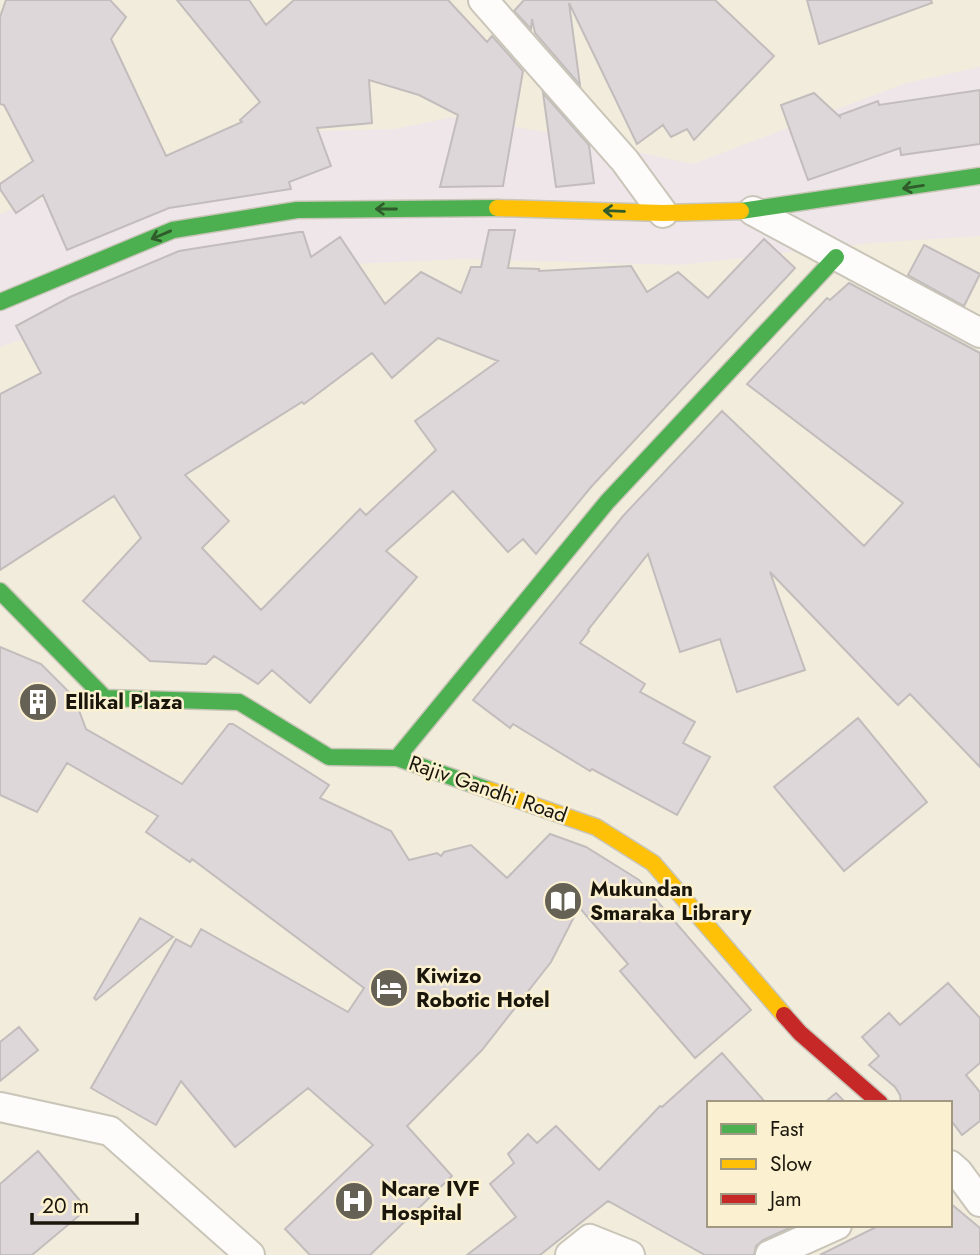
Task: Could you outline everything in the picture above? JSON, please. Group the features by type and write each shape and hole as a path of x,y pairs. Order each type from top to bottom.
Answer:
{"street":[{"path":"483,0 625,161 663,213"},
{"path":"0,302 173,230 297,210 546,208 663,213 753,211 980,176"},
{"path":"753,211 980,333"},
{"path":"397,758 607,502 836,257"},
{"name":"Rajiv Gandhi Road","path":"0,591 104,698 239,702 329,757 397,758 596,827 653,863 800,1033 878,1101"},
{"path":"0,1107 110,1130 250,1255"},
{"path":"960,1167 980,1202"},
{"path":"770,1255 833,1227"},
{"path":"570,1255 590,1239 631,1255"}],"shaded area":[{"path":"980,67 980,236 872,243 680,265 463,259 243,269 114,308 0,347 0,214 106,175 312,131 395,129 453,117 540,131 693,164 906,83"}],"building":[{"path":"6,0 110,0 126,17 111,39 166,156 242,122 240,120 260,102 177,0 249,0 266,25 294,0 448,0 487,42 492,36 523,71 503,186 440,187 458,115 419,95 369,80 372,123 317,128 331,166 289,182 291,189 169,208 67,250 43,195 16,213 0,189 0,184 33,161 4,105 0,104 0,17"},
{"path":"524,0 715,0 774,56 694,140 687,129 671,137 663,125 637,144 569,3 580,85 535,33 532,19 531,29 514,11"},
{"path":"807,0 931,0 932,3 819,44"},
{"path":"980,90 980,144 901,155 900,148 808,180 781,105 814,93 840,117 878,101 879,105"},
{"path":"543,93 589,145 594,183 556,187"},
{"path":"489,230 515,230 508,268 539,271 631,266 647,292 678,272 708,298 764,239 795,268 591,487 536,554 523,539 508,552 453,491 386,551 417,577 310,703 272,670 258,684 214,656 206,664 150,661 83,601 141,538 114,496 0,570 0,394 41,373 16,326 70,297 179,251 299,232 303,232 311,257 340,237 385,304 421,272 461,293 471,267 481,267","holes":["438,338 498,361 415,421 436,450 366,515 360,509 261,610 202,548 229,521 185,475 302,402 304,404 372,353 392,378"]},
{"path":"924,245 980,274 964,306 908,275"},
{"path":"849,283 980,353 980,767 910,694 898,705 770,572 805,670 737,692 720,639 680,652 648,554 580,643 645,684 640,692 695,722 683,743 710,757 677,815 592,769 590,771 513,724 510,728 473,700 623,516 722,411 864,546 903,503 747,384 827,298 830,300"},
{"path":"0,647 41,664 74,697 86,729 182,784 229,724 233,724 329,785 320,798 391,831 409,860 437,853 441,856 444,852 471,845 507,878 550,834 586,847 639,880 751,1010 695,1058 620,971 628,964 579,907 551,962 482,1050 407,1126 452,1176 370,1255 310,1255 285,1229 373,1145 308,1088 235,1147 181,1081 156,1125 91,1088 176,939 191,947 201,929 348,1012 364,988 192,859 190,862 146,832 158,816 67,763 37,812 0,795"},
{"path":"858,718 927,802 844,871 774,787"},
{"path":"140,918 173,937 96,1000 94,998"},
{"path":"948,983 980,1018 980,1063 966,1075 980,1092 980,1121 962,1135 952,1122 952,1101 901,1101 895,1087 869,1065 879,1056 862,1037 889,1013 900,1025"},
{"path":"19,1027 38,1050 0,1081 0,1042"},
{"path":"722,1053 764,1101 707,1101 707,1227 792,1227 763,1240 756,1246 754,1255 705,1255 608,1201 540,1255 467,1255 516,1217 490,1184 514,1163 508,1154 528,1134 537,1143 556,1126 599,1170 660,1106"},
{"path":"836,1093 844,1101 826,1101"},
{"path":"38,1151 87,1209 32,1255 0,1255 0,1184"},
{"path":"952,1205 980,1228 980,1255 820,1255 876,1227 952,1227"}],"traffic: fast":[{"path":"741,211 980,176"},
{"path":"0,302 173,230 297,210 497,208"},
{"path":"397,758 607,502 836,257"},
{"path":"0,591 105,698 239,702 329,757 397,758 489,790"}],"traffic: slow":[{"path":"497,208 663,213 741,211"},
{"path":"489,790 596,827 653,863 784,1015"}],"traffic: jam":[{"path":"784,1015 800,1033 878,1101"}],"place":[{"name":"Ellikal Plaza","path":"38,702"},
{"name":"Mukundan Smaraka Library","path":"563,901"},
{"name":"Kiwizo Robotic Hotel","path":"389,988"},
{"name":"Ncare IVF Hospital","path":"354,1201"}]}
